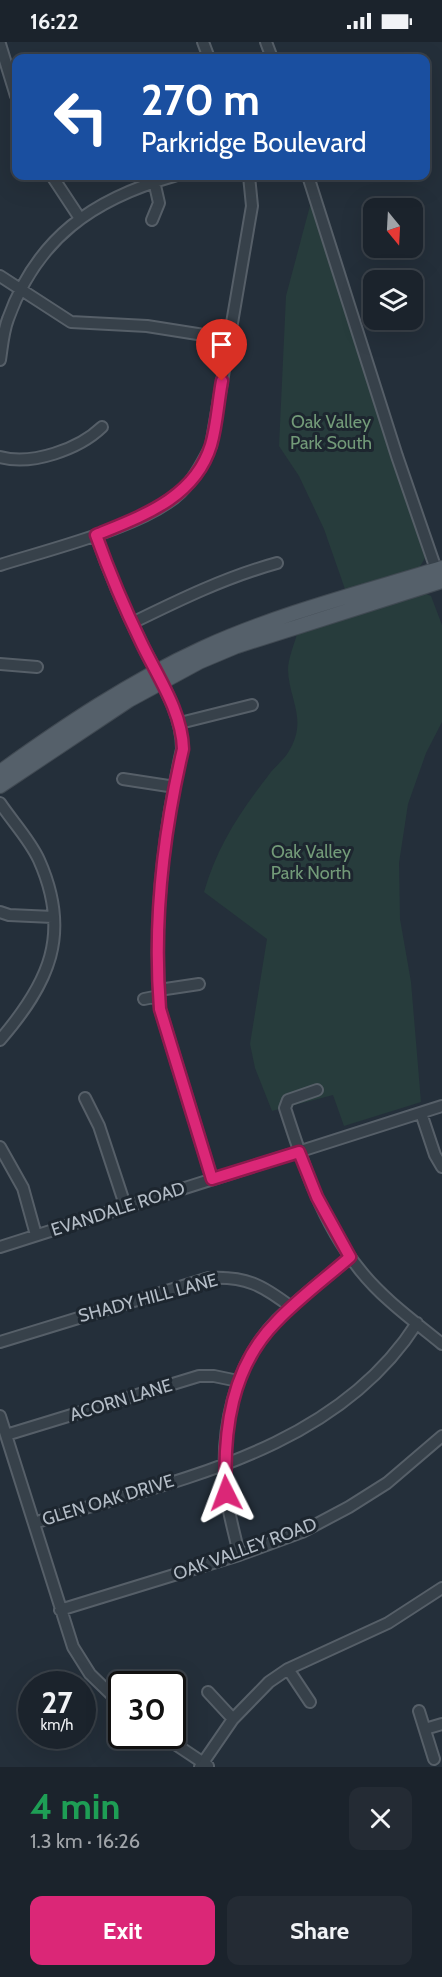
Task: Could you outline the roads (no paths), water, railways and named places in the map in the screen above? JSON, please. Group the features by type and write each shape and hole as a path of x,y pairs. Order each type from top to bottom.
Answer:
{"main road":[{"path":"0,786 201,649 240,632 441,577"},
{"path":"0,772 59,729 158,678"}],"street":[{"path":"0,44 12,83"},
{"path":"55,180 80,217"},
{"path":"0,357 7,320 38,260 55,238 80,217 158,180"},
{"path":"0,565 96,535 150,512 179,494 199,471 211,446 252,206 249,180"},
{"path":"309,180 397,456 441,577"},
{"path":"152,220 159,203 154,181"},
{"path":"0,276 71,322 147,326 229,339"},
{"path":"0,457 12,461 46,455 90,438 102,427"},
{"path":"96,535 132,623 180,723 183,749 159,892 156,952 160,1009 212,1179"},
{"path":"132,623 201,590 277,563"},
{"path":"0,664 37,667"},
{"path":"180,723 252,705"},
{"path":"123,778 175,787"},
{"path":"0,803 39,859 52,902 54,952 49,968 33,999 2,1034"},
{"path":"0,912 9,915 53,917"},
{"path":"144,999 159,993 199,984"},
{"path":"318,1090 288,1100 285,1108 317,1197 350,1257 389,1301 442,1344"},
{"path":"85,1098 99,1126 126,1208"},
{"name":"EVANDALE ROAD","path":"0,1247 442,1106"},
{"path":"421,1113 435,1155 442,1167"},
{"path":"0,1147 23,1188 36,1235"},
{"path":"239,1555 226,1493 225,1464 227,1427 238,1381 261,1339 291,1307 350,1257"},
{"name":"SHADY HILL LANE","path":"0,1341 209,1278 231,1277 251,1281 291,1307"},
{"name":"GLEN OAK DRIVE","path":"33,1523 251,1455 327,1416 373,1378 400,1350 417,1323"},
{"name":"ACORN LANE","path":"6,1435 198,1376 214,1376 238,1381"},
{"path":"0,1416 73,1647 90,1674 108,1691"},
{"name":"OAK VALLEY ROAD","path":"60,1610 239,1555 302,1532 349,1508 387,1483 442,1436"},
{"path":"181,1749 204,1765 233,1719 269,1682 288,1670 388,1623 442,1588"},
{"path":"288,1670 310,1702"},
{"path":"208,1692 233,1719"},
{"path":"419,1712 434,1759"},
{"path":"425,1729 442,1724"}],"park label":[{"name":"Oak Valley Park South","path":"331,432"},
{"name":"Oak Valley Park North","path":"311,862"}]}
